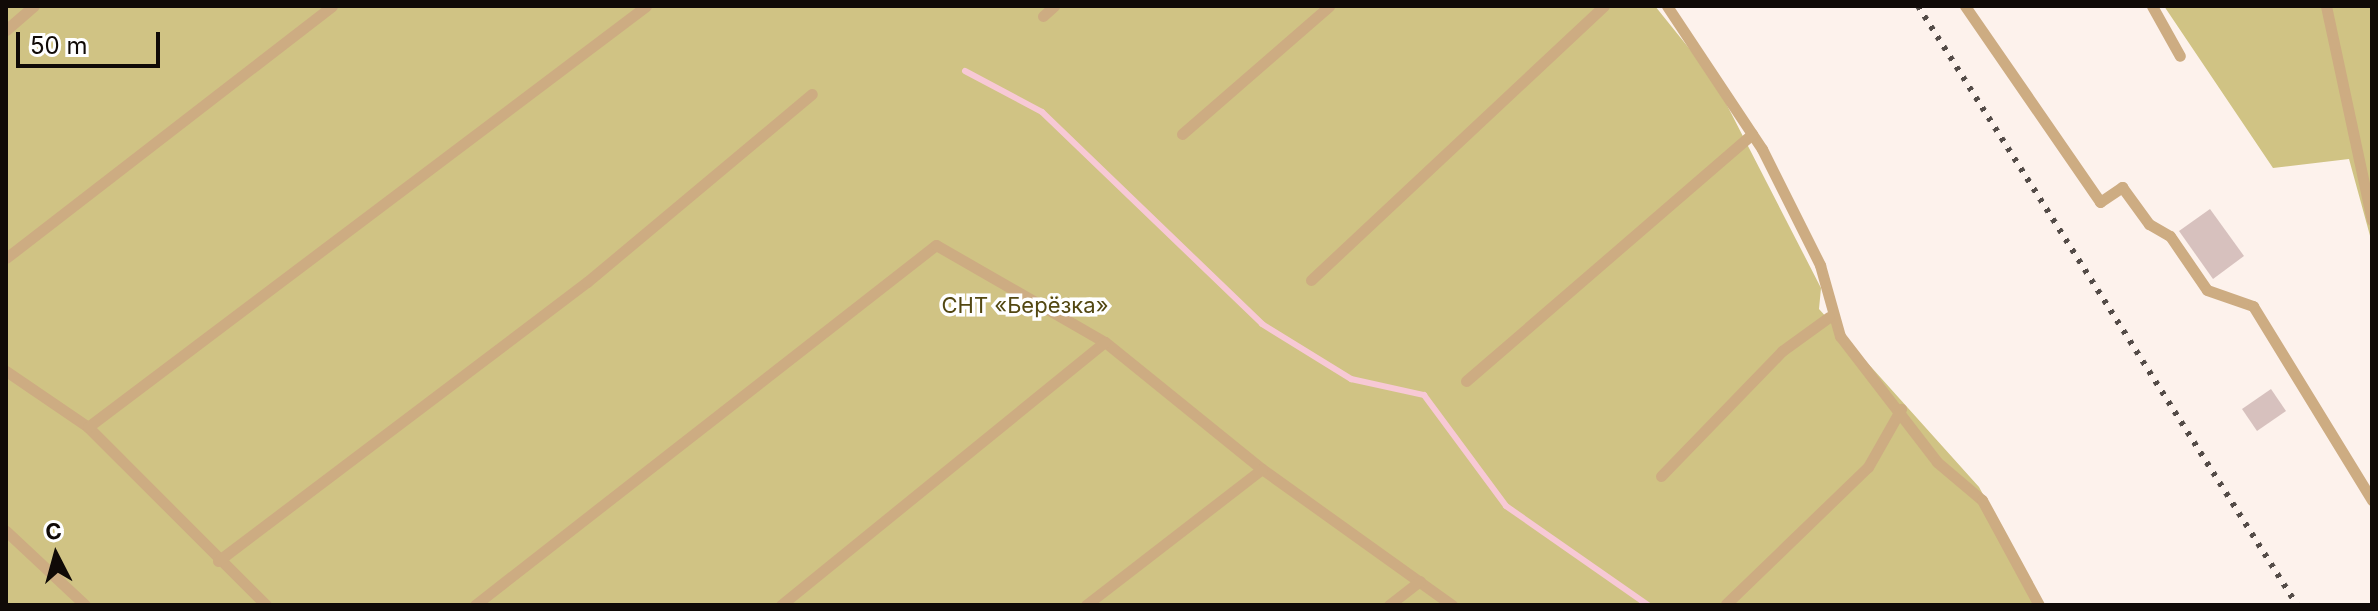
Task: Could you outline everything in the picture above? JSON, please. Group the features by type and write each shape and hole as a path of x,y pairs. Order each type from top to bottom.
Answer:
{"lane":[{"path":"6,30 34,6"},
{"path":"6,258 332,6"},
{"path":"88,427 646,6"},
{"path":"1043,16 1054,6"},
{"path":"1182,134 1329,6"},
{"path":"1311,280 1604,6"},
{"path":"1667,6 1752,134 1820,265 1829,317 1901,409 1937,462 1982,500 2039,605"},
{"path":"1965,6 2100,202 2122,187 2149,224 2170,236 2207,290 2253,306 2372,500"},
{"path":"2152,6 2180,56"},
{"path":"2326,6 2372,220"},
{"path":"218,561 587,282 812,94"},
{"path":"1466,381 1752,134"},
{"path":"475,605 936,245 1105,342 1262,469 1452,605"},
{"path":"1661,476 1782,351 1829,317"},
{"path":"781,605 1105,342"},
{"path":"6,371 88,427 218,561 266,605"},
{"path":"1726,604 1868,467 1901,409"},
{"path":"1086,605 1262,469"},
{"path":"6,531 85,605"},
{"path":"1389,605 1420,581"}],"green space":[{"name":"СНТ «Берёзка»","path":"6,6 1655,6 1713,78 1821,288 1819,309 1979,487 2044,605 6,605"},
{"path":"2164,6 2372,6 2372,243 2349,159 2273,168"}],"building":[{"path":"2210,209 2244,256 2213,279 2179,231"},
{"path":"2271,389 2286,411 2257,431 2242,409"}],"waterway":[{"path":"965,71 1042,112 1262,324 1351,379 1424,395 1506,506 1648,605"}],"railway":[{"path":"1918,6 2297,605"}]}
